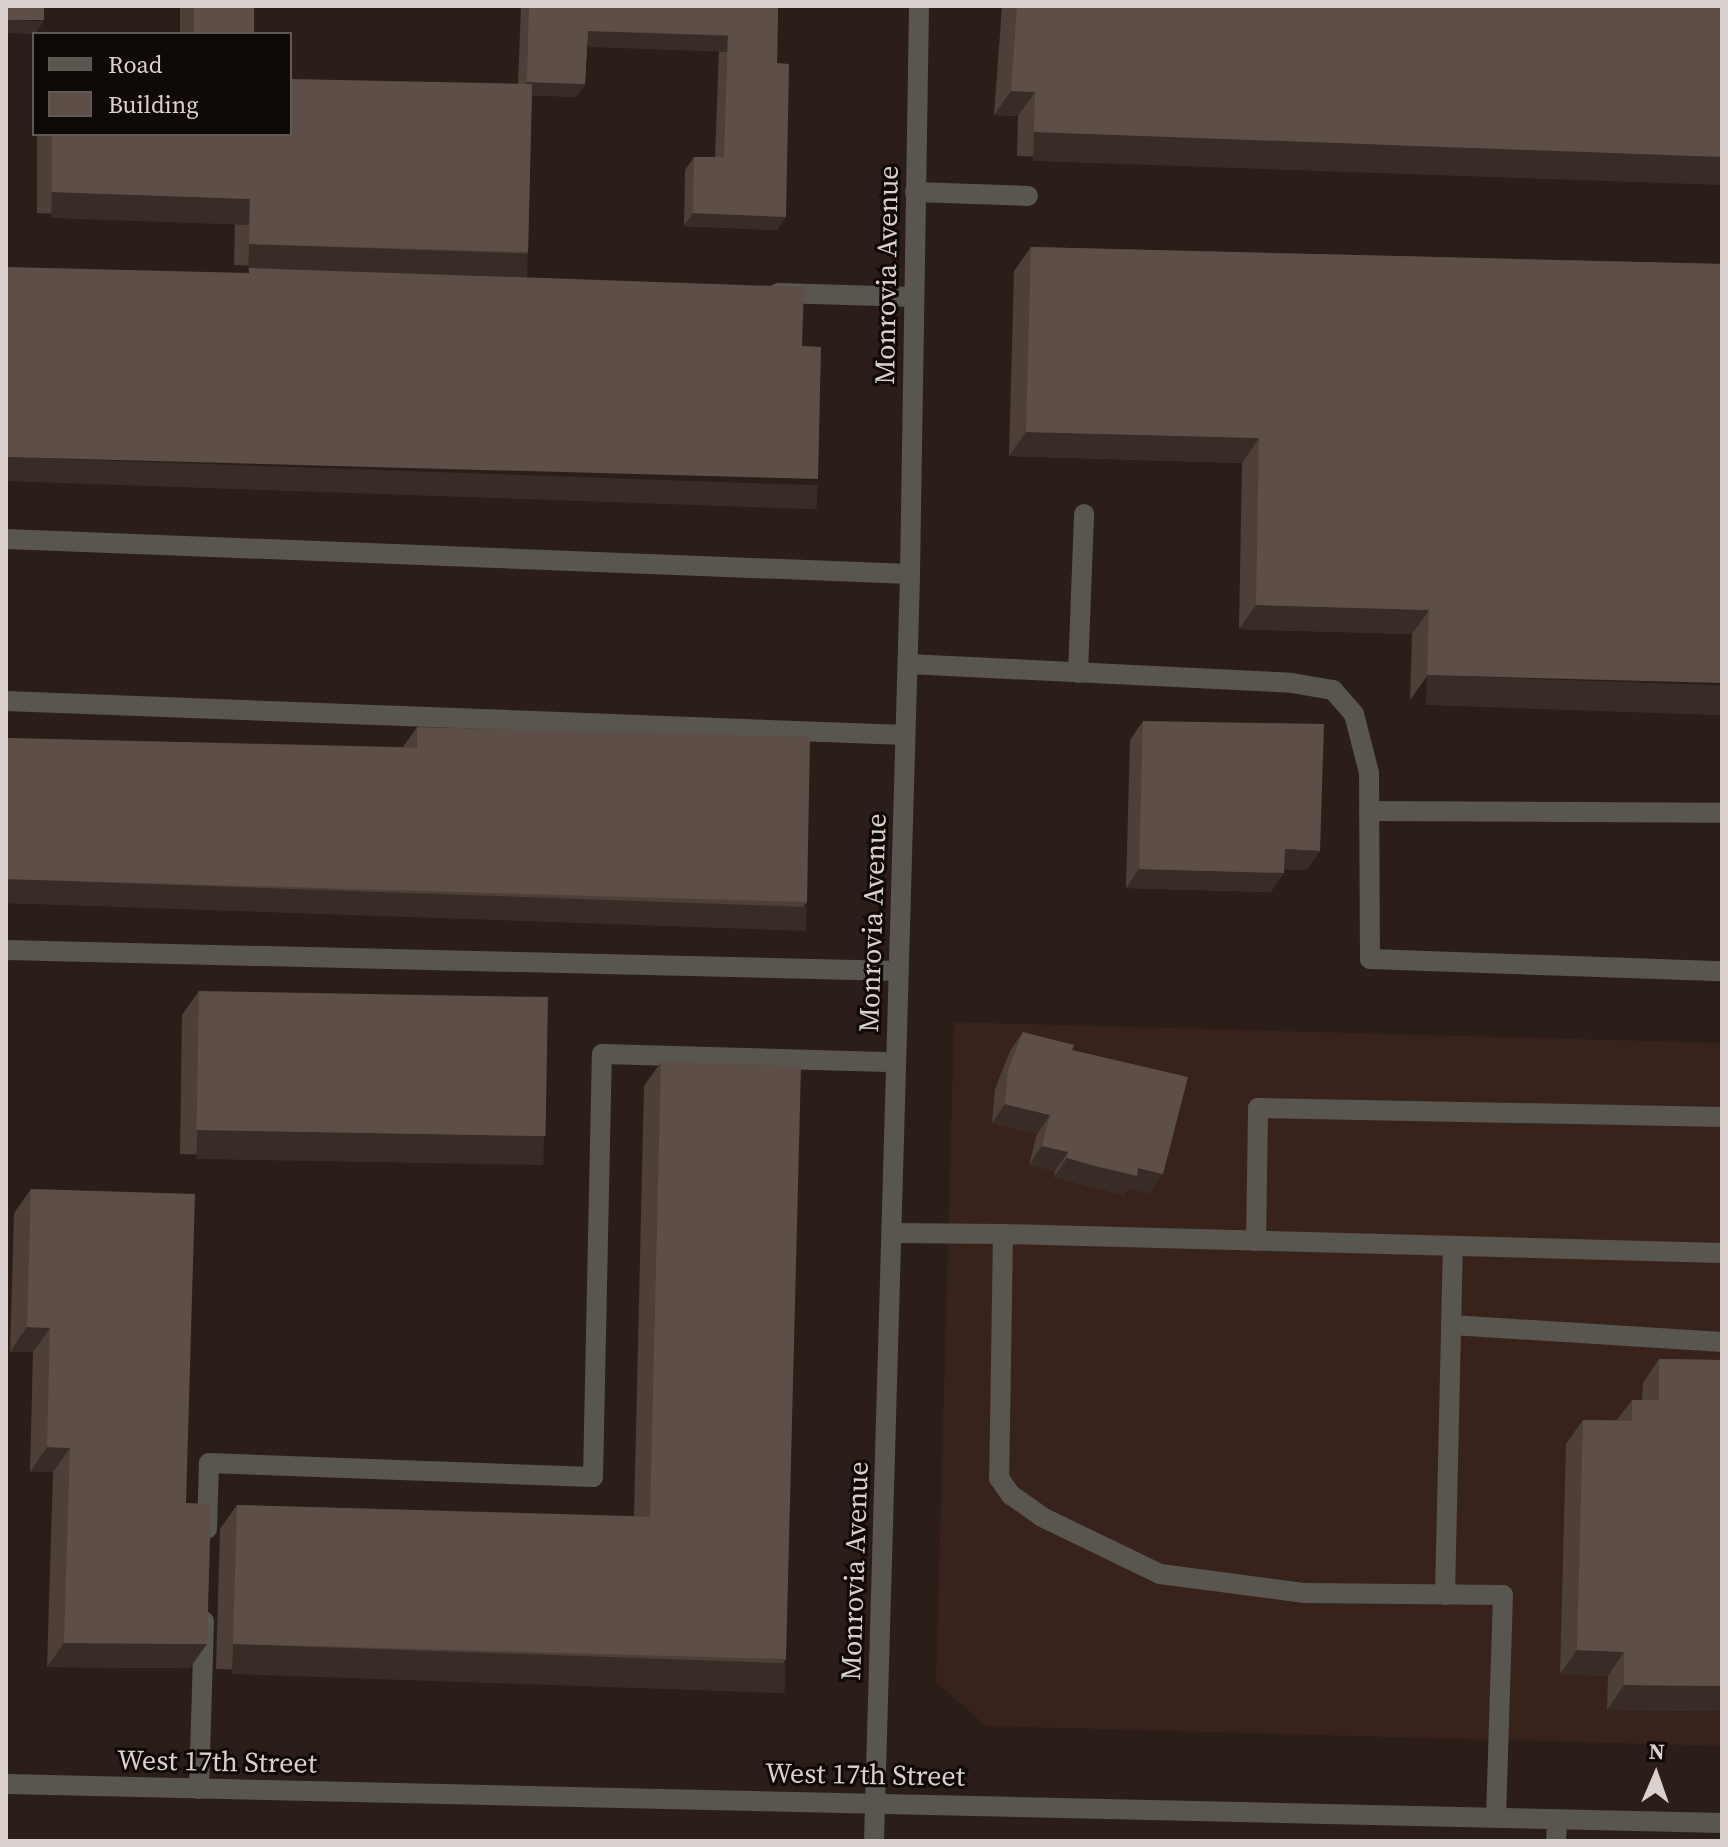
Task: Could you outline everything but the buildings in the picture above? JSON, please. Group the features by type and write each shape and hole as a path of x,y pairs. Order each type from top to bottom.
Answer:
{"street":[{"name":"Monrovia Avenue","path":"874,1841 908,664 919,6"},
{"path":"915,192 1028,196"},
{"path":"754,293 913,297"},
{"path":"1078,673 1084,514"},
{"path":"6,539 910,574"},
{"path":"908,664 1292,683 1333,690 1354,714 1365,744 1369,811 1370,959 1722,971"},
{"path":"6,701 905,735"},
{"path":"1369,811 1722,813"},
{"path":"6,950 899,971"},
{"path":"206,1556 209,1463 593,1477 602,1054 896,1062"},
{"path":"1256,1241 1258,1108 1722,1117"},
{"path":"892,1233 1722,1253"},
{"path":"1003,1234 999,1478 1011,1495 1094,1545 1160,1574 1305,1593 1503,1595 1496,1817"},
{"path":"1445,1595 1453,1246"},
{"path":"1451,1325 1722,1342"},
{"path":"199,1789 205,1603"},
{"name":"West 17th Street","path":"6,1784 1722,1823"},
{"path":"1556,1841 1557,1819"}],"shaded area":[{"path":"954,1022 1722,1043 1722,1746 986,1726 936,1682"}]}
